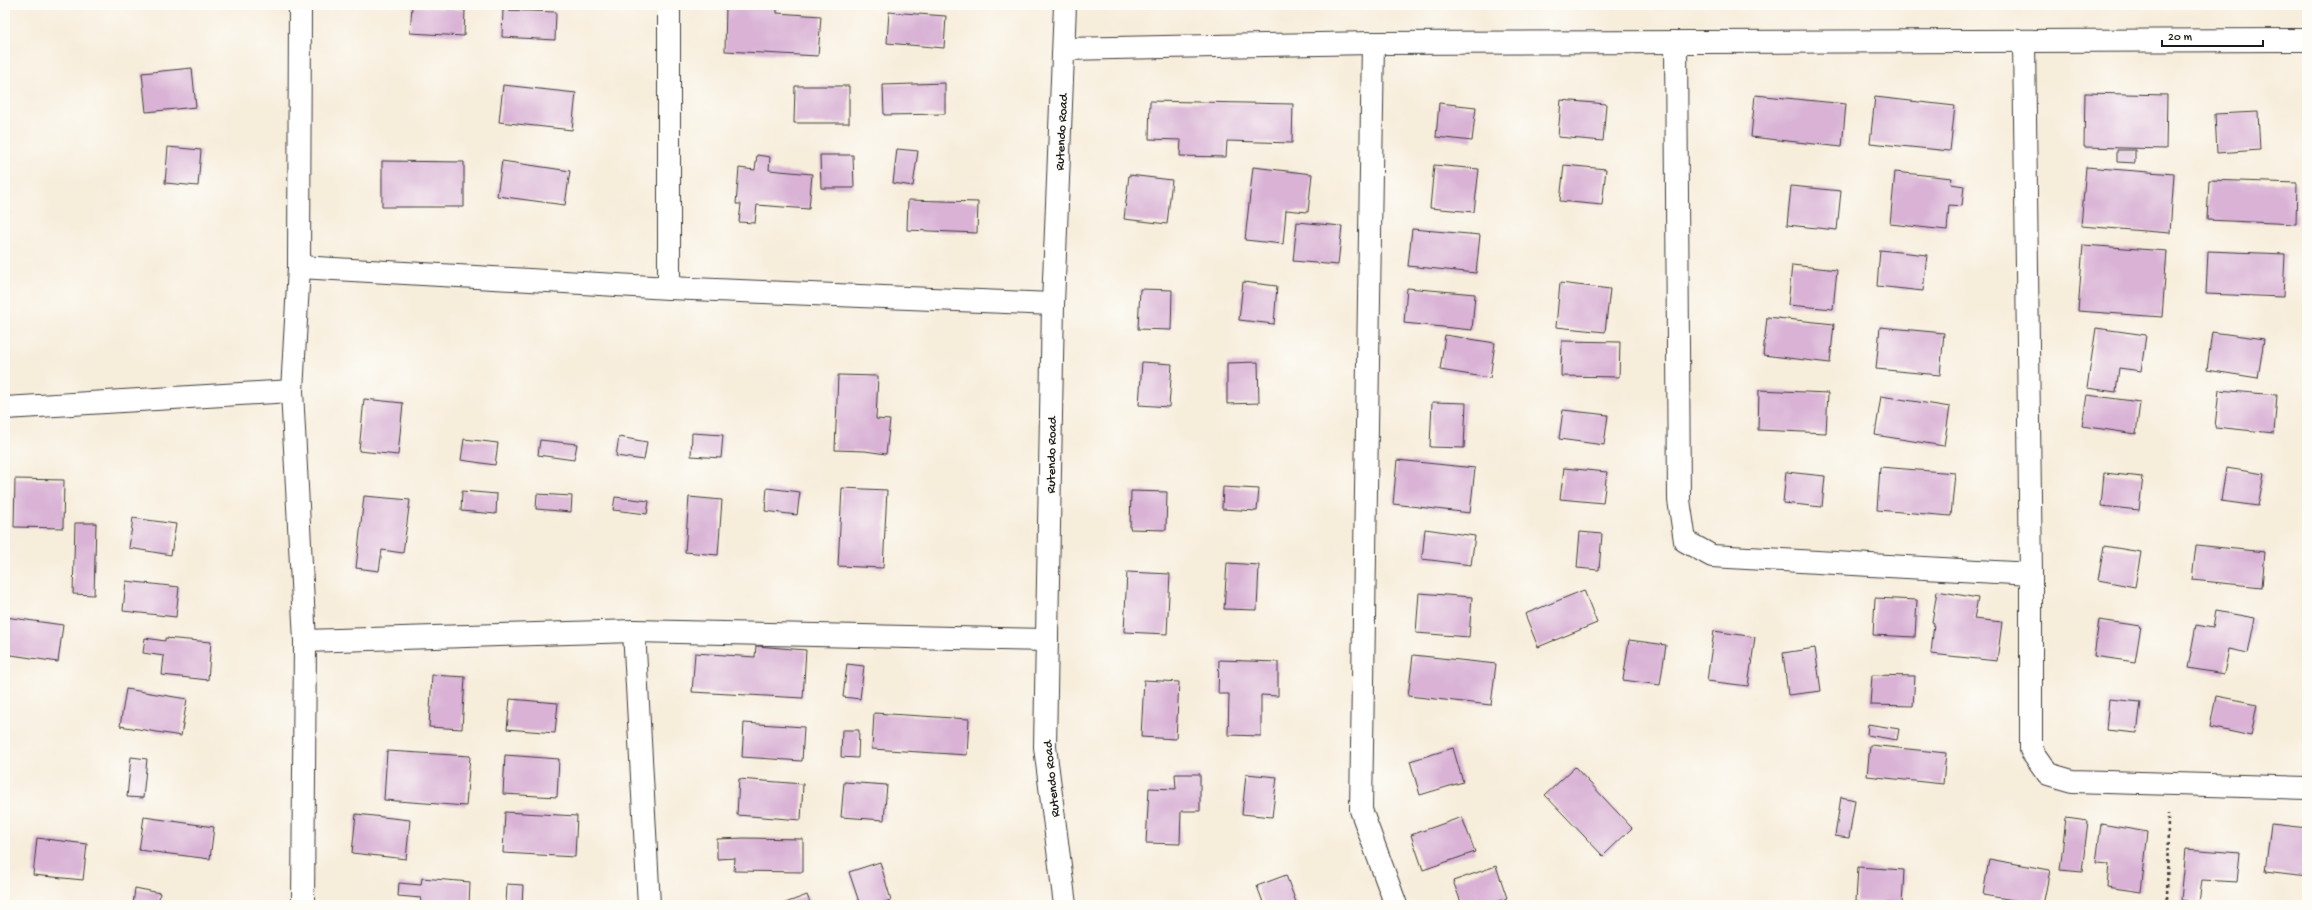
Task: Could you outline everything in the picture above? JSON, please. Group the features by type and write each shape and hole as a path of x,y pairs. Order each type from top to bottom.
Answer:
{"street":[{"path":"300,5 300,267 292,391 305,641 303,905"},
{"path":"669,5 669,288"},
{"name":"Rutendo Road","path":"1065,5 1053,304 1045,747 1065,905"},
{"path":"1064,48 1373,43 2307,40"},
{"path":"2024,41 2031,574 2031,750 2048,774 2072,781 2307,788"},
{"path":"1676,42 1679,500 1685,541 1712,556 2031,574"},
{"path":"1373,43 1361,810 1396,905"},
{"path":"300,267 669,288 1053,304"},
{"path":"5,408 292,391"},
{"path":"305,641 634,631 1047,640"},
{"path":"634,631 649,905"}],"path":[{"path":"2167,905 2169,785"}],"building":[{"path":"726,5 777,5 777,13 821,16 818,56 725,51"},
{"path":"412,6 465,10 464,36 410,33"},
{"path":"503,10 556,12 555,40 502,37"},
{"path":"889,12 946,16 944,48 887,43"},
{"path":"192,68 196,107 146,112 142,73"},
{"path":"945,83 945,114 884,115 883,85"},
{"path":"503,85 576,93 572,130 499,122"},
{"path":"795,86 849,86 849,123 794,123"},
{"path":"2085,93 2167,95 2166,149 2084,147"},
{"path":"1755,95 1846,104 1842,147 1751,137"},
{"path":"1875,97 1955,106 1950,151 1870,143"},
{"path":"1561,100 1606,104 1603,141 1558,137"},
{"path":"1150,101 1293,104 1292,143 1227,141 1226,157 1180,156 1181,140 1149,139"},
{"path":"1439,103 1476,107 1472,141 1436,137"},
{"path":"2258,112 2260,150 2217,153 2215,114"},
{"path":"168,147 201,150 198,186 165,183"},
{"path":"897,149 918,151 913,186 893,183"},
{"path":"2117,150 2135,150 2135,163 2117,162"},
{"path":"757,155 770,157 769,170 812,174 809,209 757,205 755,223 739,222 741,204 736,204 739,168 755,170"},
{"path":"820,155 853,155 854,188 821,188"},
{"path":"382,161 464,162 464,207 382,207"},
{"path":"502,161 570,171 565,205 497,196"},
{"path":"1434,165 1479,169 1474,212 1430,208"},
{"path":"1564,165 1606,169 1602,205 1560,201"},
{"path":"1253,167 1312,174 1308,212 1286,210 1283,244 1245,240"},
{"path":"2086,167 2174,174 2170,233 2081,226"},
{"path":"1895,172 1952,178 1951,184 1964,186 1962,206 1949,205 1947,230 1890,224"},
{"path":"1129,175 1172,180 1167,224 1124,219"},
{"path":"2209,180 2297,183 2296,224 2207,220"},
{"path":"1791,186 1841,191 1837,230 1787,225"},
{"path":"908,200 978,202 977,233 907,230"},
{"path":"1297,222 1342,226 1338,265 1293,261"},
{"path":"1412,229 1480,235 1476,273 1408,266"},
{"path":"2083,245 2167,251 2162,317 2078,311"},
{"path":"1880,250 1927,255 1923,291 1877,286"},
{"path":"2208,251 2285,254 2283,297 2206,294"},
{"path":"1792,265 1837,270 1833,309 1788,305"},
{"path":"1243,282 1277,286 1274,324 1239,320"},
{"path":"1560,283 1610,289 1605,332 1556,327"},
{"path":"1407,288 1475,294 1472,330 1404,323"},
{"path":"1140,289 1172,290 1171,330 1138,329"},
{"path":"1767,317 1834,324 1830,363 1763,355"},
{"path":"1880,327 1944,333 1940,375 1876,369"},
{"path":"2096,328 2146,335 2141,371 2119,368 2116,392 2087,388"},
{"path":"2212,332 2264,339 2258,378 2207,370"},
{"path":"1445,335 1495,343 1490,378 1440,370"},
{"path":"1562,341 1620,342 1619,377 1561,376"},
{"path":"1142,362 1172,364 1169,407 1139,405"},
{"path":"1258,362 1259,403 1227,404 1227,363"},
{"path":"838,375 878,376 876,419 890,420 886,454 865,451 835,450"},
{"path":"1759,390 1828,393 1826,433 1758,430"},
{"path":"2219,390 2277,395 2274,433 2215,427"},
{"path":"2087,395 2140,402 2136,434 2082,426"},
{"path":"1881,396 1950,407 1944,446 1875,435"},
{"path":"364,399 403,403 398,455 359,451"},
{"path":"1432,402 1466,403 1464,448 1430,447"},
{"path":"1563,410 1608,415 1604,445 1559,439"},
{"path":"692,433 723,435 721,458 691,456"},
{"path":"619,437 647,442 644,460 616,456"},
{"path":"464,439 498,443 495,465 461,460"},
{"path":"540,440 577,444 574,460 538,455"},
{"path":"1397,460 1475,468 1470,513 1393,504"},
{"path":"1880,467 1955,473 1951,516 1877,510"},
{"path":"1564,468 1607,472 1603,503 1560,499"},
{"path":"2226,468 2264,474 2258,506 2221,501"},
{"path":"1786,472 1825,476 1822,507 1783,503"},
{"path":"2104,473 2143,477 2139,510 2101,506"},
{"path":"15,479 64,480 63,528 14,527"},
{"path":"1223,487 1259,489 1257,511 1222,509"},
{"path":"767,488 800,492 797,515 765,511"},
{"path":"842,488 887,490 883,568 838,566"},
{"path":"462,491 497,494 496,514 461,511"},
{"path":"1131,491 1167,492 1166,530 1130,529"},
{"path":"537,494 572,496 571,512 536,509"},
{"path":"364,496 410,500 403,553 382,550 379,571 356,568"},
{"path":"615,497 649,501 647,514 613,510"},
{"path":"689,497 722,500 718,555 685,552"},
{"path":"133,518 176,524 171,555 129,548"},
{"path":"75,523 96,523 94,595 73,594"},
{"path":"1425,529 1475,536 1471,565 1422,559"},
{"path":"1580,532 1602,534 1599,570 1577,568"},
{"path":"2196,545 2265,552 2262,587 2192,580"},
{"path":"2104,546 2141,552 2135,587 2098,580"},
{"path":"1227,563 1259,565 1257,610 1224,609"},
{"path":"1127,572 1170,574 1167,634 1124,632"},
{"path":"126,581 179,587 176,617 123,611"},
{"path":"1584,590 1597,623 1538,647 1525,614"},
{"path":"1937,591 1978,598 1974,619 2002,622 1997,661 1931,654 1934,623 1932,622"},
{"path":"1419,593 1472,597 1469,637 1416,633"},
{"path":"1875,598 1917,600 1915,637 1873,635"},
{"path":"2216,611 2255,618 2248,653 2229,649 2224,674 2188,668 2196,625 2213,628"},
{"path":"5,617 63,625 58,662 5,654"},
{"path":"2099,620 2141,626 2135,662 2094,656"},
{"path":"1714,631 1755,637 1748,686 1707,681"},
{"path":"145,638 165,641 165,638 211,642 208,680 162,675 164,656 143,653"},
{"path":"1629,640 1666,645 1660,685 1623,680"},
{"path":"756,646 806,650 803,698 692,692 695,653 755,657"},
{"path":"1815,648 1821,691 1788,695 1783,653"},
{"path":"1413,655 1496,664 1491,705 1408,696"},
{"path":"1219,660 1278,662 1278,696 1261,695 1261,736 1228,735 1229,694 1218,694"},
{"path":"847,664 864,666 860,699 843,697"},
{"path":"432,675 465,677 462,729 429,727"},
{"path":"1872,675 1915,676 1913,706 1870,705"},
{"path":"1144,680 1179,682 1176,739 1141,737"},
{"path":"126,689 187,699 181,736 120,726"},
{"path":"2216,696 2257,704 2251,736 2210,727"},
{"path":"510,699 558,703 555,733 507,729"},
{"path":"2109,699 2141,702 2137,733 2106,730"},
{"path":"874,713 969,719 967,755 872,749"},
{"path":"744,723 804,727 802,761 742,757"},
{"path":"1868,724 1899,729 1897,740 1867,735"},
{"path":"842,730 859,730 858,758 841,757"},
{"path":"1870,745 1946,753 1943,784 1867,776"},
{"path":"1453,748 1463,782 1420,795 1410,761"},
{"path":"387,751 470,756 466,806 384,800"},
{"path":"505,755 559,759 557,797 503,794"},
{"path":"131,757 147,759 143,798 127,797"},
{"path":"1575,767 1632,828 1603,856 1545,795"},
{"path":"1175,774 1200,774 1200,811 1181,811 1180,844 1146,843 1149,788 1176,789"},
{"path":"1246,774 1277,777 1272,817 1242,814"},
{"path":"739,779 803,784 801,820 737,815"},
{"path":"844,782 887,785 884,820 841,817"},
{"path":"1841,797 1855,800 1849,838 1835,836"},
{"path":"505,812 577,816 575,857 503,853"},
{"path":"356,814 410,820 406,859 352,853"},
{"path":"144,817 214,827 210,859 139,850"},
{"path":"1462,817 1475,852 1423,870 1411,835"},
{"path":"2066,818 2088,821 2082,872 2060,870"},
{"path":"2101,824 2148,832 2141,892 2107,887 2109,864 2096,863"},
{"path":"2271,824 2307,828 2307,877 2265,872"},
{"path":"37,838 87,844 83,880 33,875"},
{"path":"717,839 803,839 803,872 734,871 735,858 717,859"},
{"path":"2186,849 2240,853 2237,882 2202,880 2199,903 2181,900"},
{"path":"1989,859 2050,870 2043,905 1983,895"},
{"path":"880,862 891,900 875,905 860,905 849,872"},
{"path":"1496,866 1507,898 1488,905 1462,905 1453,881"},
{"path":"1858,867 1904,870 1902,904 1856,901"},
{"path":"1286,875 1297,905 1264,905 1257,886"},
{"path":"422,878 470,882 469,905 420,905 421,898 398,896 399,883 421,885"},
{"path":"507,884 523,885 522,905 506,905"},
{"path":"135,888 160,893 158,905 133,905"},
{"path":"807,895 811,905 780,905"}]}
